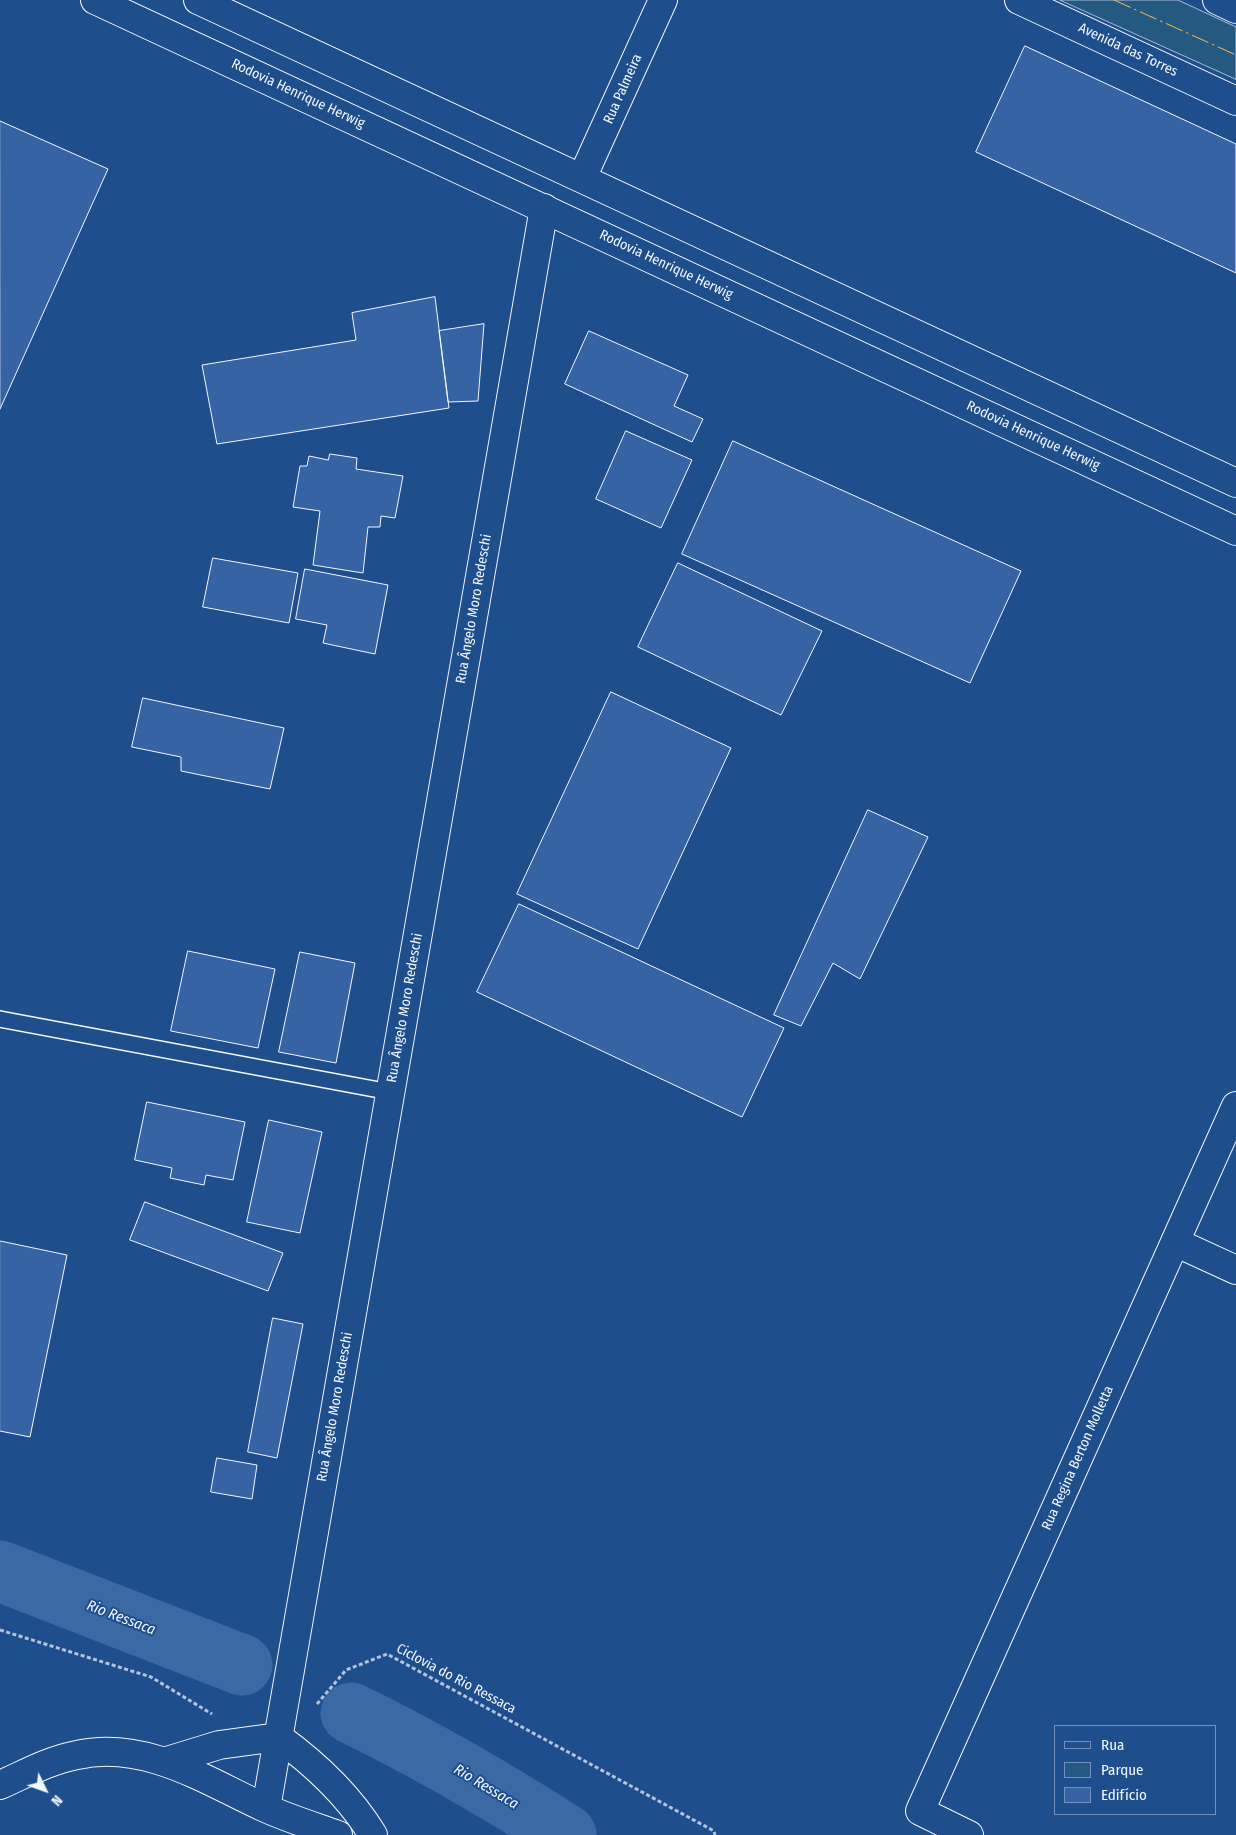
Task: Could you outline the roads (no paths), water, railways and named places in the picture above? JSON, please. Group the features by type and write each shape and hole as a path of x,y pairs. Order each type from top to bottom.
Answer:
{"main road":[{"name":"Rodovia Henrique Herwig","path":"95,0 1236,531"},
{"path":"198,0 1236,483"},
{"name":"Rua Palmeira","path":"582,178 663,0"},
{"name":"Avenida das Torres","path":"1019,0 1236,101"},
{"path":"1217,0 1236,9"},
{"name":"Rua Ângelo Moro Redeschi","path":"266,1808 544,208"},
{"name":"Rua Regina Berton Molletta","path":"970,1835 920,1811 1236,1106"},
{"path":"1175,1242 1236,1270"},
{"path":"167,1761 219,1745 278,1737 322,1774 362,1816 373,1835"},
{"path":"0,1785 52,1762 79,1754 112,1752 167,1761 266,1808 338,1835"}],"lane":[{"path":"0,1019 390,1092"}],"waterway":[{"name":"Rio Ressaca","path":"0,1571 242,1665"},
{"name":"Rio Ressaca","path":"351,1713 460,1771 566,1835"}]}
